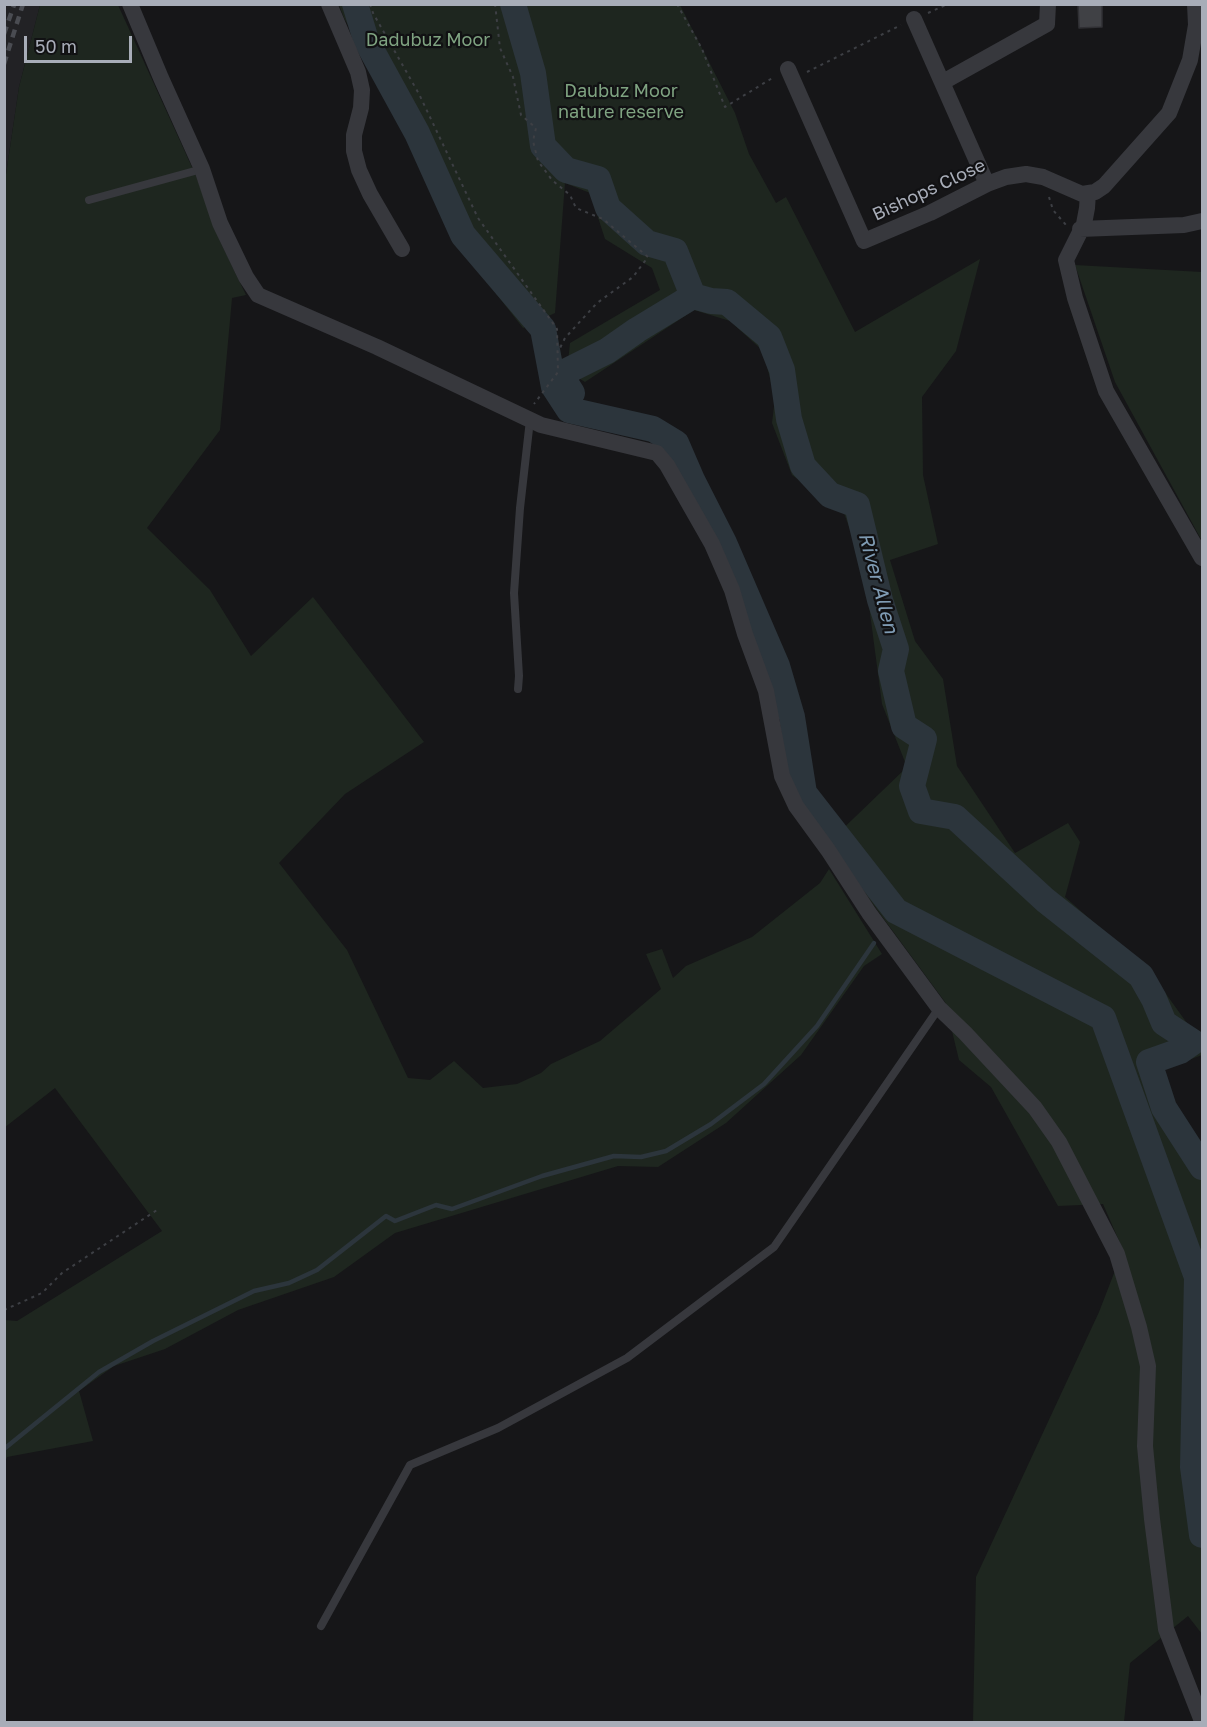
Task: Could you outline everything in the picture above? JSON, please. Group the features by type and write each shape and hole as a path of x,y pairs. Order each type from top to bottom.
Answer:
{"street":[{"path":"130,4 202,169 220,223 246,277 258,295 377,347 541,425 657,453 667,465 712,544 732,590 766,691 782,776 796,806 869,913 939,1008 1035,1108 1059,1142 1117,1254 1148,1366 1145,1446 1166,1629 1203,1721"},
{"path":"329,4 358,72 363,90 354,135 354,151 358,170 402,249"},
{"path":"943,82 1047,24 1048,4"},
{"path":"1195,4 1196,61 1168,113 1104,186 1088,194 1084,224 1066,260 1075,298 1106,391 1203,558"},
{"path":"914,19 987,183"},
{"name":"Bishops Close","path":"790,74 864,241 930,213 987,183 1006,177 1026,174 1043,177 1088,194"},
{"path":"1080,229 1184,225 1203,221"}],"lane":[{"path":"89,200 202,169"},
{"path":"518,689 514,593 527,418"},
{"path":"321,1626 410,1465 498,1428 627,1358 774,1247 939,1008"}],"path":[{"path":"370,4 419,94 478,218 557,330 558,372 545,388 527,418"},
{"path":"495,4 500,48 513,77 521,115 536,128 533,141 538,161 552,180 570,195 576,208 603,219 648,257 633,277 597,303 565,339 558,352"},
{"path":"677,4 702,49 725,107 790,74 948,4"},
{"path":"1043,177 1053,210 1068,227 1080,229"},
{"path":"4,1310 42,1293 62,1273 160,1208"}],"shaded area":[{"path":"5,5 40,5 19,87 5,181"}],"green space":[{"path":"40,5 118,5 196,176 220,241 246,295 232,298 220,430 147,528 210,590 251,656 313,597 424,742 345,794 279,863 347,950 408,1078 430,1080 454,1061 483,1088 517,1084 541,1073 551,1064 600,1041 661,989 646,954 662,949 673,978 686,966 752,937 820,883 829,869 882,954 864,966 801,1055 726,1123 658,1167 618,1166 395,1233 334,1277 238,1310 165,1349 114,1366 79,1391 93,1441 7,1457 5,1462 5,1320 17,1321 162,1231 55,1088 4,1128 5,181 19,87"},
{"path":"339,5 680,5 735,113 749,154 776,203 786,197 855,332 980,259 956,351 922,397 923,475 938,544 890,560 915,641 943,679 957,766 1015,853 1068,823 1080,842 1065,897 1151,973 1202,1044 1202,1055 1146,1076 1202,1157 1202,1634 1188,1616 1130,1663 1124,1722 973,1722 976,1577 1099,1312 1123,1250 1103,1204 1058,1206 991,1087 959,1060 945,1002 828,843 907,767 882,704 864,568 844,513 792,475 772,423 775,398 763,351 730,321 694,310 585,382 567,371 570,343 660,290 652,268 605,239 590,193 565,183 555,313 523,328 461,249 392,105"},
{"path":"1075,265 1202,272 1202,541 1115,382"}],"building":[{"path":"1078,4 1102,4 1102,27 1079,28"}],"waterway":[{"path":"355,4 366,40 417,133 463,235 543,329 554,387 569,410 653,429 676,443 724,543 777,666 792,717 804,793 896,911 1103,1018 1197,1277 1193,1467 1202,1535"},
{"name":"River Allen","path":"513,4 533,73 543,146 566,170 598,179 608,208 647,243 675,251 693,296 727,302 769,337 782,370 789,419 803,466 830,495 857,505 880,600 896,649 891,671 904,726 924,739 912,786 921,811 955,817 1045,900 1141,976 1164,1023 1193,1042 1180,1051 1149,1062 1164,1108 1202,1167"},
{"path":"565,398 572,393 563,379 567,371 607,351 693,296"},
{"path":"890,920 896,911"},
{"path":"4,1449 99,1372 153,1341 254,1291 289,1283 317,1270 386,1216 395,1221 436,1205 452,1209 542,1176 614,1156 641,1157 666,1151 711,1124 764,1084 817,1026 874,943"},
{"path":"1193,1042 1202,1039"}],"railway":[{"path":"4,64 23,4"},
{"path":"4,34 14,5"}],"park label":[{"name":"Dadubuz Moor","path":"428,40"},
{"name":"Daubuz Moor nature reserve","path":"621,101"}]}
